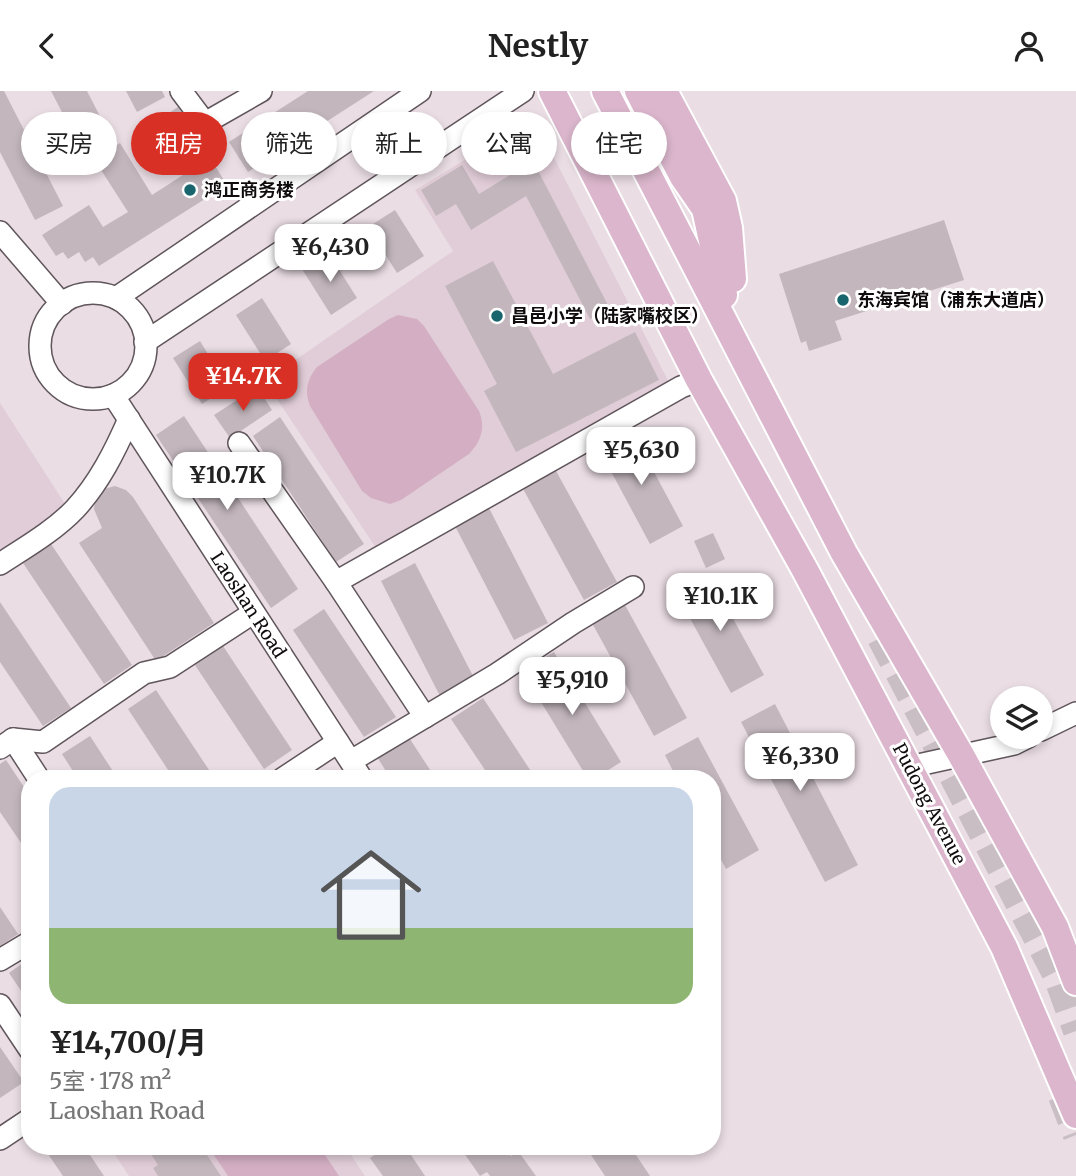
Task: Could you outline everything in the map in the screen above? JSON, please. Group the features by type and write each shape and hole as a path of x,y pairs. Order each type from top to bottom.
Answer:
{"main road":[{"name":"Pudong Avenue","path":"552,91 699,380 805,571 1004,947 1076,1115"},
{"path":"605,91 844,553 961,755 1055,927 1076,982"},
{"path":"638,91 683,177 705,209 711,246 736,341"},
{"path":"664,91 723,201 729,228 736,341"}],"street":[{"path":"181,91 205,123 261,91"},
{"path":"116,298 420,91"},
{"path":"145,342 523,91"},
{"path":"0,232 61,304"},
{"path":"100,293 116,298 138,317 143,329 145,359 138,374 127,387 113,395 96,399 78,397 62,389 50,376 42,360 40,342 44,325 61,304 83,294 100,293"},
{"path":"336,582 681,387 699,380"},
{"name":"Laoshan Road","path":"113,395 356,770"},
{"path":"0,564 48,532 76,508 116,450 129,419"},
{"path":"239,443 336,582 425,717"},
{"path":"356,770 425,717 497,674 573,622 634,587"},
{"path":"6,743 43,742 144,673 170,667 253,613"},
{"path":"1053,724 1076,713"},
{"path":"296,770 338,742"},
{"path":"6,743 31,770"},
{"path":"909,767 990,749"},
{"path":"0,960 21,947"},
{"path":"0,1006 21,1038"},
{"path":"0,1139 21,1125"}],"shaded area":[{"name":"昌邑小学（陆家嘴校区）","path":"461,162 461,175 557,175 557,164 677,398 384,560 265,381 453,251 415,190 440,175 447,175 447,171"},
{"path":"398,315 417,319 424,326 479,411 482,429 477,444 469,454 401,500 390,504 371,498 362,491 310,406 307,390 317,367"},
{"path":"0,403 67,507 0,561"},
{"path":"115,1155 351,1155 365,1176 129,1176"},
{"path":"214,1155 325,1155 339,1176 228,1176"}],"building":[{"path":"0,91 4,91 21,124 21,175 47,175 63,206 35,220 0,152"},
{"path":"51,91 87,91 98,112 62,112"},
{"path":"126,91 162,91 165,97 137,112"},
{"path":"308,91 374,91 337,115 337,112 275,112"},
{"path":"241,134 241,161 229,142"},
{"name":"鸿正商务楼","path":"120,143 131,161 131,175 140,175 152,195 183,175 221,175 227,185 99,266 93,257 85,262 79,252 68,259 63,252 56,256 42,235 89,205 103,227 128,212 104,175 117,175 117,145"},
{"path":"461,166 461,175 468,175 479,194 510,175 540,175 610,309 590,319 526,196 471,230 456,204 436,216 421,190"},
{"path":"395,210 424,256 397,273 368,227"},
{"name":"东海宾馆（浦东大道店）","path":"944,220 964,280 835,321 842,340 809,351 806,341 801,343 779,274"},
{"path":"328,252 357,298 331,315 302,269"},
{"path":"493,261 553,374 635,332 659,380 516,452 484,391 497,384 445,286"},
{"path":"262,298 291,344 265,361 236,315"},
{"path":"200,341 228,387 202,404 173,358"},
{"path":"257,387 272,410 230,438 214,415"},
{"path":"184,416 298,589 271,608 156,435"},
{"path":"280,417 364,544 336,562 253,436"},
{"path":"632,431 683,526 650,544 599,449"},
{"path":"555,469 617,582 584,600 522,487"},
{"path":"115,486 126,490 133,497 214,623 156,661 79,543 102,528 94,509 95,498 104,489"},
{"path":"489,508 548,623 514,640 455,526"},
{"path":"713,533 725,559 706,568 694,541"},
{"path":"51,544 132,665 104,684 23,563"},
{"path":"415,563 474,678 440,696 381,581"},
{"path":"708,573 764,675 731,693 675,591"},
{"path":"0,602 71,708 43,726 0,662"},
{"path":"625,605 687,718 654,736 592,623"},
{"path":"324,609 396,717 364,737 293,630"},
{"path":"223,646 292,750 264,769 195,665"},
{"path":"554,652 621,762 608,770 582,770 522,671"},
{"path":"156,690 209,770 168,770 128,709"},
{"path":"483,698 530,770 485,770 451,719"},
{"path":"775,704 858,865 825,882 741,722"},
{"path":"90,736 112,770 72,770 62,754"},
{"path":"408,736 430,770 385,770 377,757"},
{"path":"698,737 716,770 672,770 665,755"},
{"path":"6,760 21,782 21,843 0,812 0,764"},
{"path":"721,780 759,850 726,869 721,860"},
{"path":"0,907 18,934 0,946"},
{"path":"21,964 21,991 9,973"},
{"path":"0,1047 21,1078 21,1084 0,1098"},
{"path":"49,1155 90,1155 104,1176 63,1176"},
{"path":"152,1155 207,1155 221,1176 158,1176 153,1168 158,1165"},
{"path":"374,1155 411,1155 425,1176 383,1176 370,1158"},
{"path":"465,1155 521,1155 536,1176 490,1176 487,1172 480,1176"},
{"path":"591,1155 636,1155 650,1176 605,1176"}],"tunnel":[{"path":"880,638 1056,976 1076,1031"},
{"path":"1061,1096 1076,1135"}],"place":[{"name":"鸿正商务楼","path":"190,190"},
{"name":"东海宾馆（浦东大道店）","path":"843,300"},
{"name":"昌邑小学（陆家嘴校区）","path":"497,316"}]}
